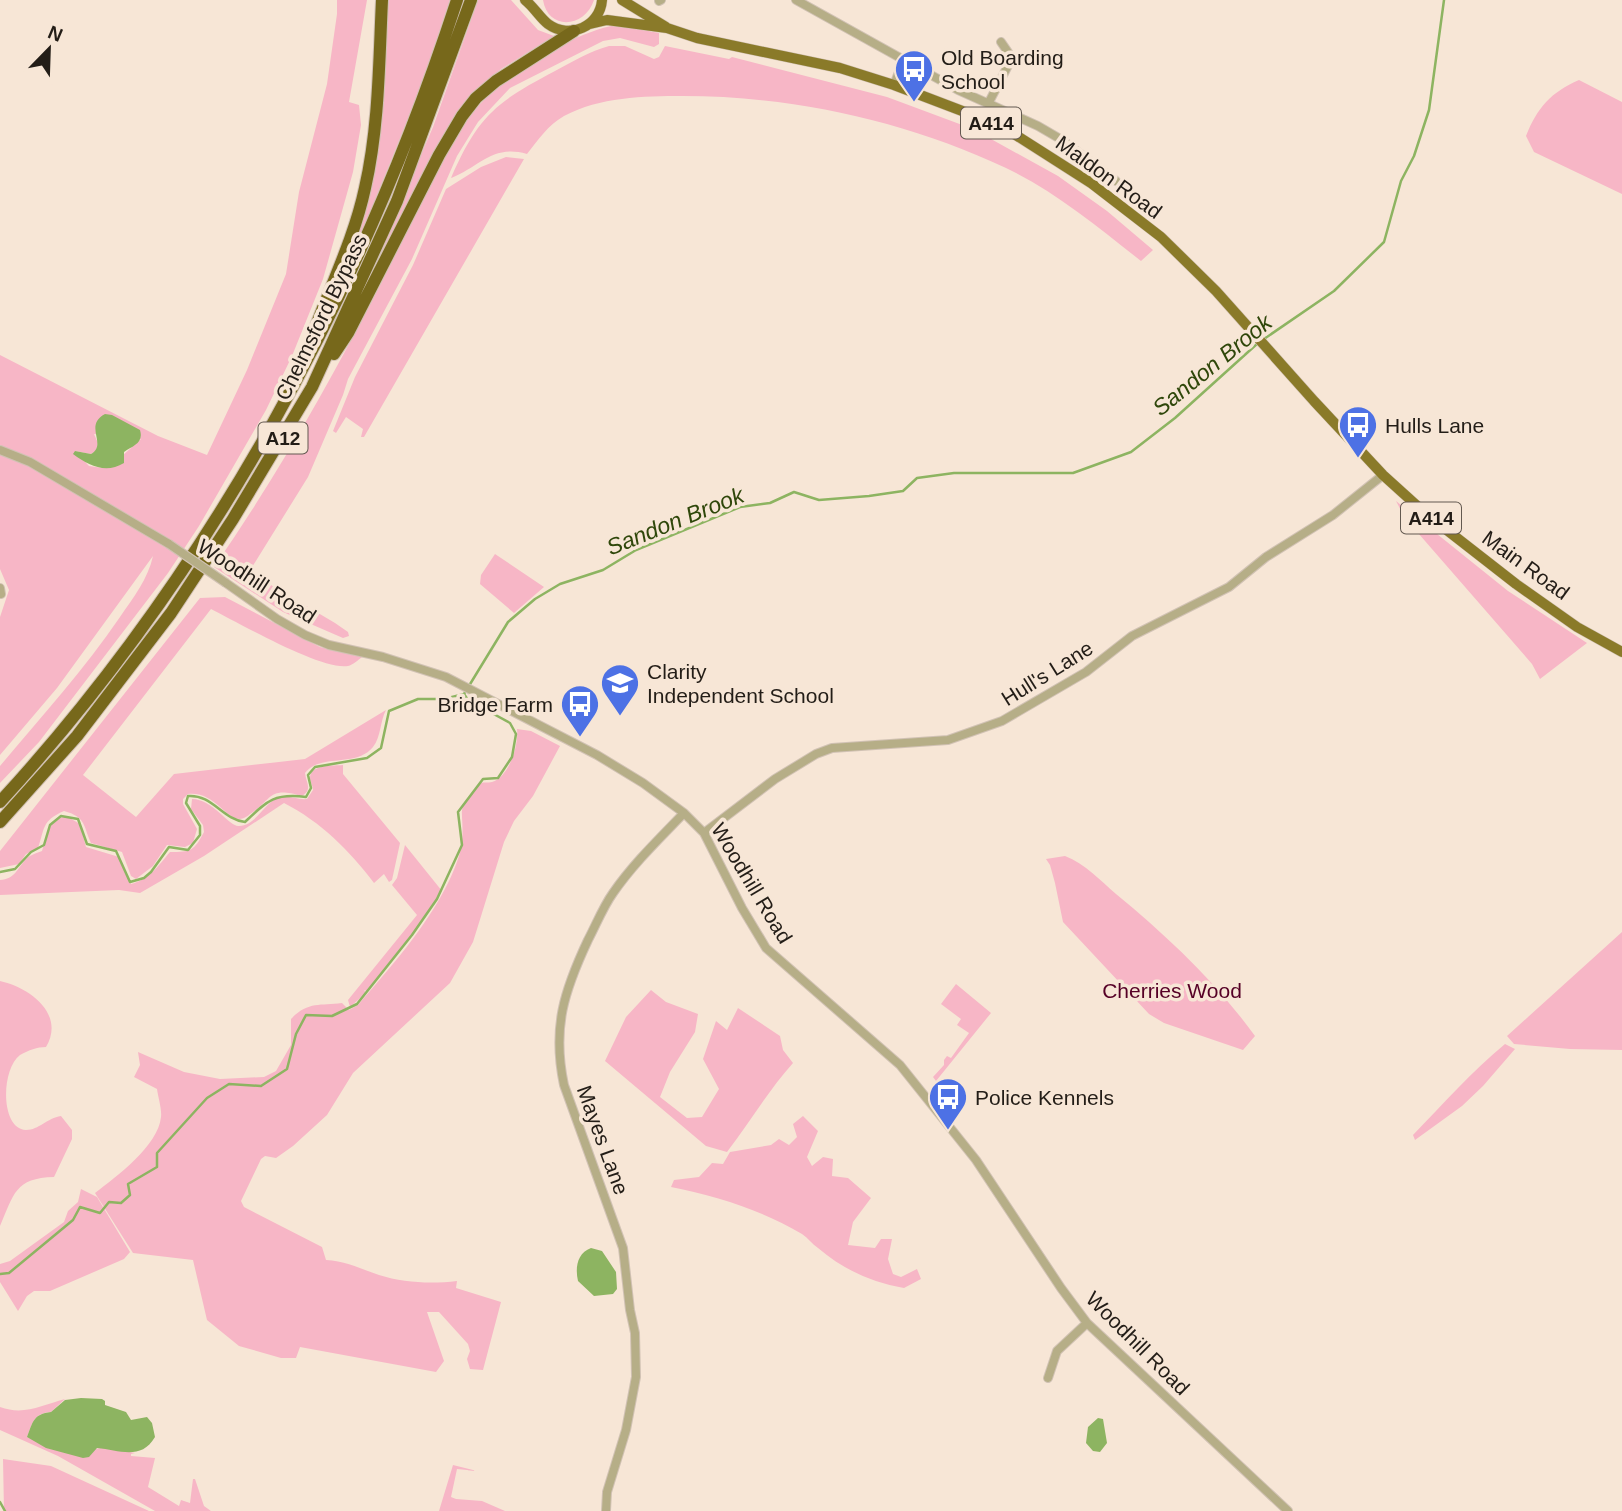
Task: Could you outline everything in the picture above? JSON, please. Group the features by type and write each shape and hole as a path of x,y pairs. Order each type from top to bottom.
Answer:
{"highway":[{"name":"A12","path":"291,391 365,190 372,150 382,0"},
{"name":"Chelmsford Bypass","path":"0,802 75,715 177,579 221,514 291,391 350,275 442,47 457,0"},
{"name":"Chelmsford Bypass","path":"0,822 77,736 171,613 233,519 312,387 397,201 471,0"},
{"name":"A12","path":"312,387 348,333 439,155 462,116 476,98 496,81 574,31"}],"main road":[{"path":"526,0 536,5 546,23 554,28 574,31 595,19 603,0"},
{"name":"Maldon Road","path":"622,0 667,28"},
{"name":"Maldon Road","path":"590,24 607,20 667,28 697,38 840,68 894,85 1011,132 1091,183 1161,237 1216,291 1268,349"},
{"name":"Main Road","path":"1268,349 1383,475 1425,513 1516,584 1577,626 1622,652"}],"street":[{"name":"Maldon Road","path":"796,0 988,104 1046,130 1116,181"},
{"path":"988,104 1012,58 1001,42"},
{"path":"894,85 904,59"},
{"name":"Woodhill Road","path":"0,450 30,462 169,544 277,619 305,635 329,645 446,677 597,755 643,783 684,813 705,833 742,908 766,948 900,1065 975,1160 1087,1323 1288,1511"},
{"name":"Hull's Lane","path":"705,833 775,779 824,751 843,746 948,740 1002,721 1086,672 1132,636 1229,587 1266,557 1333,515 1383,475"},
{"name":"Mayes Lane","path":"606,1511 607,1492 626,1430 636,1377 635,1333 623,1248 564,1084 559,1059 561,1013 577,964 611,895 684,813"},
{"path":"1048,1378 1057,1351 1087,1323"}],"green space":[{"path":"337,0 367,0 349,102 359,105 361,125 353,172 323,279 292,356 266,410 199,526 168,573 39,742 0,783 0,766 106,637 140,588 153,556 57,688 0,755 0,617 9,590 0,569 0,355 158,436 207,455 247,370 286,274 299,192 327,84","holes":["94,434 141,439 103,468 89,466 75,451 91,454 96,451 98,443"]},
{"path":"387,0 450,0 422,84 359,240 354,238"},
{"path":"478,0 511,0 538,30 554,36 501,69 479,89 382,258 378,255 433,127"},
{"path":"543,0 594,0 583,16 567,22 552,17"},
{"path":"616,25 659,33 659,44 654,47 620,38 603,41 510,88 478,122 457,156 412,259 348,379 308,477 249,572 335,623 348,632 349,636 343,638 283,612 214,567 321,396 450,145 480,104 524,67 581,36"},
{"path":"609,46 625,46 654,59 659,57 665,46 729,59 732,57 887,97 973,129 1058,176 1107,211 1153,250 1141,261 1042,188 968,151 848,114 766,101 668,96 607,101 564,116 544,133 527,154 495,154 451,178 470,139 503,102 575,60"},
{"path":"1579,80 1622,102 1622,194 1534,152 1526,136 1546,102 1560,90"},
{"path":"506,157 524,159 364,437 361,437 363,429 346,417 336,433 333,431 355,377 413,265 446,189 481,167"},
{"path":"1396,501 1508,591 1587,643 1540,679 1532,664 1405,518"},
{"path":"495,554 544,587 514,613 480,584 481,575"},
{"path":"225,597 320,647 362,657 348,666 319,661 211,609 83,775 136,817 174,774 305,759 386,710 373,747 357,757 320,763 312,767 305,773 308,788 302,796 277,793 241,819 229,815 205,797 188,794 183,799 183,804 197,829 193,843 185,847 167,845 153,866 136,879 131,876 122,852 91,843 80,819 64,811 48,822 38,848 26,854 19,864 0,868 0,851 200,598"},
{"path":"517,729 531,731 560,746 504,842 473,942 450,983 353,1073 327,1115 276,1158 265,1156 261,1159 241,1201 244,1207 322,1247 326,1260 398,1280 428,1283 457,1281 456,1288 501,1302 483,1370 470,1369 467,1359 470,1351 468,1344 439,1312 427,1312 444,1361 436,1372 300,1347 296,1358 281,1358 239,1346 207,1320 193,1260 133,1253 95,1193 135,1160 153,1139 158,1128 161,1114 157,1089 134,1077 140,1065 138,1052 184,1072 220,1079 264,1077 276,1071 291,1045 291,1019 297,1013 315,1005 342,1003 349,1010 358,1005 406,947 440,898 460,851 463,805 481,783 498,779 508,767 514,751"},
{"path":"343,765 343,774 400,843 392,880 389,882 384,874 374,883 334,838 284,803 204,856 140,893 119,890 0,895 0,880 12,876 28,858 42,851 49,827 60,818 66,816 80,824 86,847 119,857 131,884 149,875 170,852 187,851 197,843 204,832 203,825 191,809 192,799 207,803 235,825 245,825 280,797 307,799 313,790 310,778 314,770"},
{"path":"405,845 442,891 367,991 364,990 366,993 350,1007 348,1000 417,915 392,885 397,878"},
{"name":"Cherries Wood","path":"1065,856 1098,878 1172,943 1207,978 1255,1036 1243,1050 1164,1023 1149,1014 1063,922 1055,883 1046,859"},
{"path":"1622,932 1622,1050 1514,1044 1507,1036"},
{"path":"0,981 32,996 48,1013 51,1023 51,1035 46,1047 20,1055 9,1072 6,1097 11,1120 17,1127 26,1130 61,1116 72,1130 72,1139 54,1177 41,1178 23,1185 13,1197 0,1226"},
{"path":"956,984 991,1013 936,1081 933,1077 944,1065 944,1060 947,1056 951,1058 969,1033 957,1025 961,1019 941,1004"},
{"path":"651,990 666,1002 698,1014 695,1032 670,1072 660,1097 687,1118 702,1117 719,1089 703,1059 716,1021 727,1030 738,1008 780,1036 783,1050 793,1063 727,1152 706,1146 605,1061 626,1017"},
{"path":"1505,1044 1515,1049 1483,1086 1462,1106 1415,1140 1413,1135"},
{"path":"803,1116 818,1131 807,1157 812,1166 823,1157 833,1159 832,1176 848,1178 871,1198 853,1222 848,1245 875,1248 881,1239 892,1239 888,1259 893,1274 901,1277 917,1269 921,1279 904,1288 869,1279 838,1263 802,1234 771,1218 722,1199 671,1187 674,1180 699,1177 712,1163 723,1164 730,1152 771,1145 779,1139 789,1145 797,1137 793,1124"},
{"path":"81,1189 97,1197 130,1252 124,1259 50,1291 34,1291 27,1296 18,1311 0,1282 0,1264 10,1261 64,1222 68,1211 78,1202"},
{"path":"65,1399 51,1412 38,1416 27,1437 92,1450 113,1449 135,1453 131,1456 155,1458 148,1487 179,1506 181,1500 190,1503 195,1479 204,1506 211,1511 155,1511 58,1456 0,1430 0,1407 25,1410"},
{"path":"3,1459 51,1466 149,1511 4,1511"},
{"path":"453,1465 477,1471 457,1469 451,1497 482,1501 505,1511 439,1511"}],"shaded area":[{"path":"105,414 140,430 141,434 137,444 124,452 124,463 111,468 91,465 73,454 75,451 91,454 96,450 96,424"},
{"path":"591,1248 602,1251 616,1272 617,1289 613,1294 594,1296 578,1281 578,1262 583,1253"},
{"path":"102,1399 105,1405 126,1412 131,1420 147,1417 152,1423 155,1437 136,1452 97,1448 89,1457 83,1458 46,1448 27,1437 37,1417 51,1412 65,1400"},
{"path":"1098,1418 1103,1419 1107,1443 1100,1452 1093,1451 1086,1443 1088,1427"}],"waterway":[{"name":"Sandon Brook","path":"1264,339 1334,291 1384,242 1401,181 1414,156 1429,110 1444,0"},
{"name":"Sandon Brook","path":"0,872 15,869 31,852 44,845 50,825 61,816 78,819 87,844 116,851 130,882 144,878 169,847 188,850 200,835 200,826 186,803 188,796 204,799 230,817 245,822 272,800 286,796 306,797 311,788 308,775 315,767 367,758 381,748 389,711 418,699 444,699 464,694 508,622 535,599 560,584 603,570 636,550 740,507 770,503 794,492 819,500 903,491 917,478 954,473 1073,473 1131,452 1175,418 1258,343"},
{"path":"0,1274 9,1273 73,1220 80,1207 100,1213 109,1202 121,1203 130,1195 128,1184 157,1167 157,1153 207,1098 229,1084 261,1086 287,1069 296,1034 306,1015 332,1016 357,1004 437,899 462,845 458,812 483,779 498,778 512,757 516,734 510,723 468,700 464,694"},
{"path":"0,1502 5,1511"}],"place":[{"name":"Old Boarding School","path":"914,103"},
{"name":"Hulls Lane","path":"1358,459"},
{"name":"Clarity Independent School","path":"620,717"},
{"name":"Bridge Farm","path":"580,738"},
{"name":"Police Kennels","path":"948,1131"}]}
